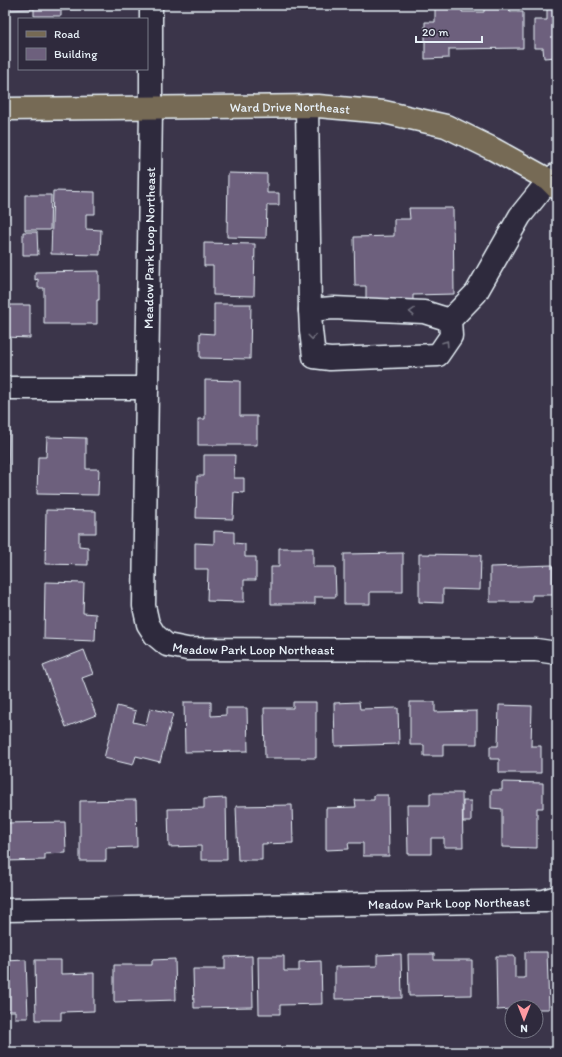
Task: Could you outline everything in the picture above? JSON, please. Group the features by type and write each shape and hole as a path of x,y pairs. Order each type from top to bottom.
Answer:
{"main road":[{"name":"Ward Drive Northeast","path":"5,109 307,106 384,112 446,126 554,180"}],"street":[{"name":"Meadow Park Loop Northeast","path":"151,5 144,606 148,624 156,635 167,645 187,649 536,650 557,653"},
{"path":"307,106 310,310 314,357 330,359 438,355 451,336 450,320 476,293 520,216 554,180"},
{"path":"310,310 334,308 424,312 450,320"},
{"path":"5,388 147,388"},
{"name":"Meadow Park Loop Northeast","path":"5,910 544,901 557,897"}],"building":[{"path":"5,5 82,5 82,9 61,10 61,16 34,16 34,9 5,10"},
{"path":"435,5 462,5 462,12 484,12 484,5 510,5 510,12 523,12 523,48 449,49 449,58 425,59 425,22 435,22"},
{"path":"547,5 557,5 557,57 544,58 543,48 534,48 534,20 547,20"},
{"path":"228,173 267,174 267,193 279,193 279,205 267,205 266,238 227,237"},
{"path":"5,191 8,191 8,220 5,221"},
{"path":"53,191 95,192 95,214 86,214 86,229 101,230 100,255 51,254"},
{"path":"25,195 51,195 50,230 25,230"},
{"path":"409,208 453,208 454,294 413,295 413,301 366,301 366,286 355,286 354,237 394,236 394,219 410,219"},
{"path":"23,232 37,232 38,255 23,255"},
{"path":"204,243 255,244 254,296 213,295 213,266 204,266"},
{"path":"99,271 97,324 44,324 44,288 38,288 38,279 35,280 35,272"},
{"path":"214,304 251,304 250,359 200,358 200,333 214,334"},
{"path":"5,305 30,305 30,338 5,337"},
{"path":"205,380 240,381 240,416 257,416 257,445 198,445 198,419 205,419"},
{"path":"5,427 9,428 8,479 5,479"},
{"path":"47,437 86,438 86,469 99,469 98,495 37,494 38,457 46,457"},
{"path":"204,455 235,455 234,478 244,478 244,493 234,492 233,519 196,518 197,476 204,476"},
{"path":"46,510 96,511 96,533 79,533 79,546 88,547 88,565 45,564"},
{"path":"214,531 234,532 234,543 245,544 245,557 256,557 256,580 244,580 244,602 207,601 208,569 195,569 195,543 214,544"},
{"path":"279,548 313,548 313,567 335,567 336,597 315,597 315,604 271,604 271,567 279,567"},
{"path":"403,553 403,592 370,592 370,604 344,604 344,554"},
{"path":"419,554 481,555 480,590 443,589 443,603 419,602"},
{"path":"553,565 553,595 532,595 532,602 490,602 490,567"},
{"path":"45,582 84,583 83,613 96,614 95,641 44,639"},
{"path":"84,650 93,674 82,678 96,715 66,727 43,666"},
{"path":"184,702 211,702 211,716 226,715 226,708 247,708 248,751 185,752"},
{"path":"293,702 316,702 316,758 265,758 264,708 293,708"},
{"path":"359,702 360,709 398,708 399,744 335,746 334,703"},
{"path":"410,702 435,702 435,712 477,711 477,744 443,744 443,756 424,756 424,745 410,745"},
{"path":"499,705 532,706 531,746 541,746 541,773 499,773 499,759 490,759 490,746 498,746"},
{"path":"117,706 136,711 133,722 146,725 150,708 173,714 160,762 136,756 133,765 104,758"},
{"path":"502,782 543,783 543,808 537,808 537,848 502,847 502,809 491,808 491,790 502,790"},
{"path":"430,793 462,793 463,847 444,847 444,838 431,838 431,854 408,854 407,805 430,805"},
{"path":"374,795 388,795 389,856 363,856 363,843 348,843 349,849 326,850 326,808 356,807 355,800 374,800"},
{"path":"226,798 227,860 201,860 201,846 169,847 168,809 204,808 204,799"},
{"path":"136,800 137,847 106,848 106,861 80,861 80,801"},
{"path":"463,801 471,801 471,822 463,822"},
{"path":"292,805 293,843 262,844 262,860 238,860 236,806"},
{"path":"65,822 66,853 45,854 45,860 5,861 5,823"},
{"path":"525,952 547,952 549,1009 544,1009 544,999 504,999 504,1010 497,1010 496,956 515,956 515,978 525,978"},
{"path":"401,954 402,998 335,999 335,967 377,966 377,955"},
{"path":"408,954 434,954 434,960 472,960 472,995 409,996"},
{"path":"252,956 253,1007 194,1008 193,969 225,969 225,957"},
{"path":"258,956 284,956 284,971 299,971 299,962 321,961 322,1004 280,1005 280,1014 259,1014"},
{"path":"175,959 176,1000 114,1002 114,965 152,965 152,960"},
{"path":"26,960 28,1018 15,1018 15,1011 5,1011 5,961"},
{"path":"35,960 61,960 61,974 94,973 94,1011 61,1012 61,1020 36,1020"}]}
